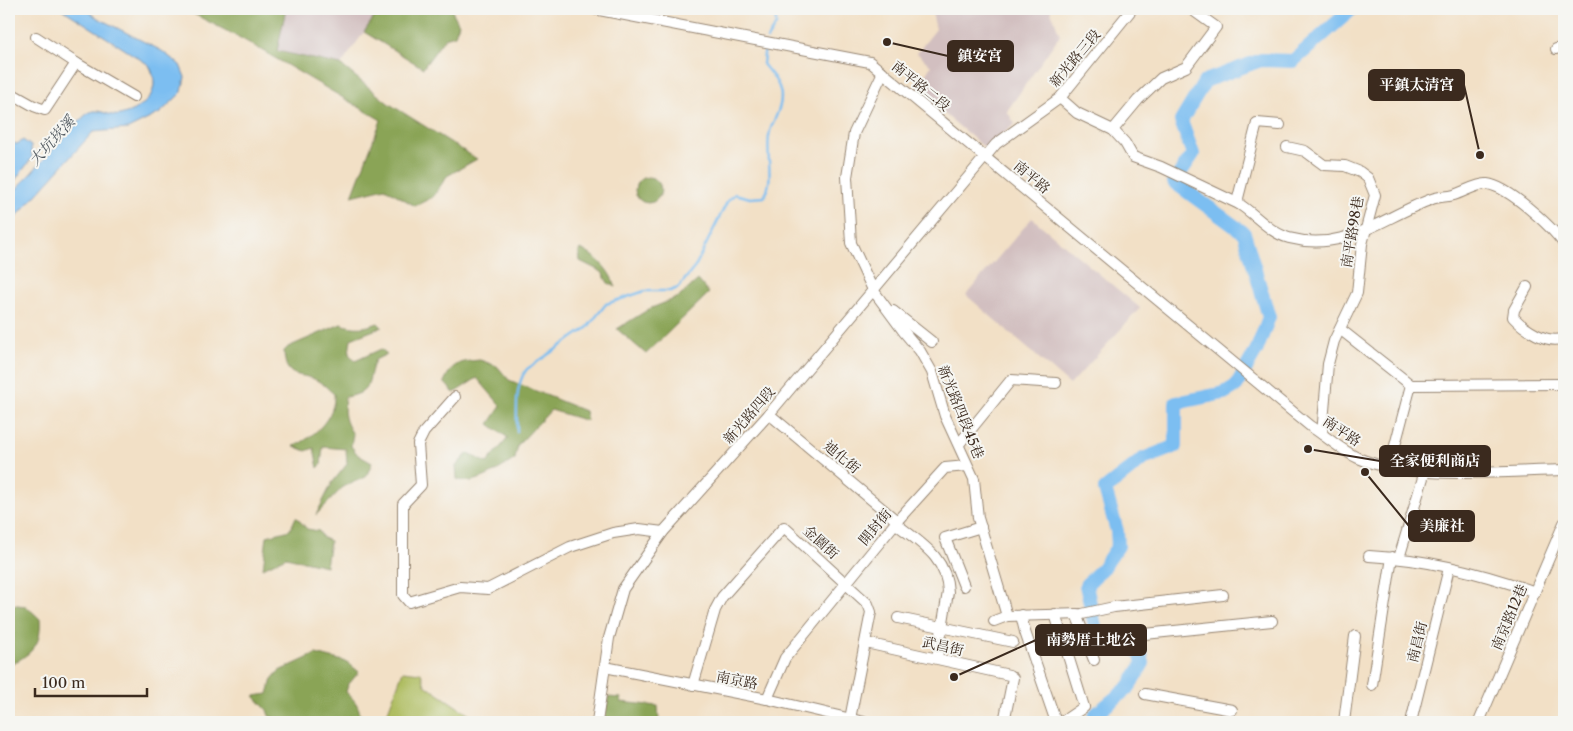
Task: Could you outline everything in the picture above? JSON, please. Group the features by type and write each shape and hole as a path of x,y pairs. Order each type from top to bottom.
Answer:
{"street":[{"name":"南平路二段","path":"594,9 870,62 986,157"},
{"name":"新光路三段","path":"986,157 1003,138 1060,98 1132,9"},
{"path":"1114,130 1138,100 1161,78 1186,67 1216,27 1191,9"},
{"path":"36,37 134,97"},
{"path":"9,92 45,110 76,63"},
{"name":"新光路四段45巷","path":"883,72 854,133 847,177 851,243 874,290 920,351 932,372 945,416 974,479 981,527 1007,616"},
{"path":"1060,98 1077,113 1114,130 1134,157 1239,204 1276,233 1288,238 1309,241 1335,240 1366,231 1434,198 1449,196 1485,184 1498,187 1538,216 1556,233 1564,244"},
{"path":"1239,204 1238,198 1258,123 1280,125"},
{"name":"南平路98巷","path":"1287,147 1306,152 1324,165 1345,166 1368,178 1374,195 1358,272 1360,284 1358,293 1334,341 1328,364 1322,434"},
{"name":"新光路四段","path":"597,722 609,638 623,589 663,532 769,414 986,157"},
{"name":"南平路","path":"986,157 1266,389 1322,434 1357,458 1389,468 1424,471 1564,470"},
{"path":"1527,287 1514,310 1513,317 1544,338 1558,340 1564,338"},
{"path":"884,304 932,342"},
{"path":"1340,329 1411,385 1564,384"},
{"path":"958,444 1011,380 1056,383"},
{"path":"1389,468 1411,385"},
{"path":"455,398 424,432 418,444 420,485 403,504 403,595 409,602 460,587 488,588 570,547 613,534 639,529 663,532"},
{"name":"迪化街","path":"769,414 942,562 948,581 948,592 936,658"},
{"name":"開封街","path":"767,699 785,658 896,522 945,468 967,466"},
{"path":"1372,685 1396,558 1424,471"},
{"name":"南京路12巷","path":"1479,722 1564,523"},
{"name":"金園街","path":"693,685 715,610 722,598 784,527 868,604 871,612 850,719"},
{"path":"964,586 946,538 981,527"},
{"path":"1369,556 1396,558 1450,568 1491,577 1534,592"},
{"name":"南昌街","path":"1412,722 1450,568"},
{"path":"994,621 1007,616 1079,614 1224,595"},
{"path":"1055,614 1084,707 1062,722"},
{"path":"1079,614 1094,660"},
{"path":"1021,615 1024,632 1056,722"},
{"path":"898,618 1012,642"},
{"path":"1096,639 1227,624 1272,621"},
{"path":"1344,722 1355,636"},
{"name":"武昌街","path":"866,643 1009,675 1012,678 1004,722"},
{"name":"南京路","path":"605,667 767,699 864,722"},
{"path":"1145,694 1232,710"}],"shaded area":[{"path":"286,9 380,9 341,65 277,51"},
{"path":"931,9 1050,9 1060,35 1007,111 1015,124 985,148 916,90 931,66 917,53 936,29"},
{"path":"1032,218 1140,308 1070,385 966,295"}],"green space":[{"path":"184,9 286,9 277,51 341,65 388,103 477,159 447,176 433,197 415,206 385,188 352,196 381,120 244,40"},
{"path":"380,9 451,9 459,24 455,35 445,38 423,68 364,32"},
{"path":"648,177 657,181 661,190 657,199 648,203 639,199 635,190 639,181"},
{"path":"581,249 593,256 602,265 610,274 616,287 608,283 602,272 580,261 579,253"},
{"path":"698,280 709,293 646,354 617,329 649,309 679,297"},
{"path":"378,323 382,327 351,339 349,354 355,361 381,349 387,354 375,360 368,385 365,389 361,393 345,397 344,408 346,421 353,434 351,446 358,455 372,463 366,477 344,486 316,515 332,483 347,464 346,449 323,447 321,465 318,468 314,448 306,451 294,446 309,438 322,426 334,403 334,394 318,381 290,371 285,361 284,351 288,347 341,324 359,327"},
{"path":"480,360 497,366 509,380 585,411 587,421 551,410 518,445 515,459 495,472 479,479 464,481 457,479 456,466 468,453 487,463 508,438 489,424 501,406 477,378 454,393 444,382 450,370 458,364"},
{"path":"296,517 307,529 319,531 323,538 330,541 326,566 286,557 263,568 267,536 290,530"},
{"path":"9,604 26,606 40,619 40,629 34,648 9,666"},
{"path":"316,654 347,662 359,672 348,685 346,692 357,705 360,713 360,722 283,722 269,716 267,710 254,696 268,694 272,679 279,671"},
{"path":"403,671 421,673 425,685 480,722 384,722"},
{"path":"608,697 621,698 621,702 658,706 659,722 604,722"}],"water":[{"path":"62,9 86,9 96,17 162,51 180,65 185,77 182,92 160,113 128,129 93,132 9,225 9,197 78,122 94,111 117,115 129,112 144,103 150,97 153,90 153,74 149,65"},
{"path":"23,140 31,146 32,158 9,188 9,142 17,144"}],"waterway":[{"path":"767,39 776,25 776,19 768,9"},
{"path":"1093,722 1096,714 1129,687 1143,663 1140,651 1098,640 1086,585 1103,568 1118,546 1117,531 1105,489 1143,459 1176,446 1176,403 1224,393 1236,386 1257,349 1269,317 1244,233 1174,182 1193,154 1181,121 1205,81 1261,60 1293,61 1352,9"},
{"path":"517,432 518,391 527,369 587,328 606,304 645,291 670,291 678,288 695,267 728,200 735,194 750,198 764,197 770,173 768,148 770,131 781,101 777,83 763,64 765,45"}],"place":[{"name":"鎮安宮","path":"887,42"},
{"name":"平鎮太清宮","path":"1480,155"},
{"name":"全家便利商店","path":"1308,449"},
{"name":"美廉社","path":"1365,472"},
{"name":"南勢厝土地公","path":"954,677"}],"water label":[{"name":"大坑崁溪","path":"52,141"}]}
